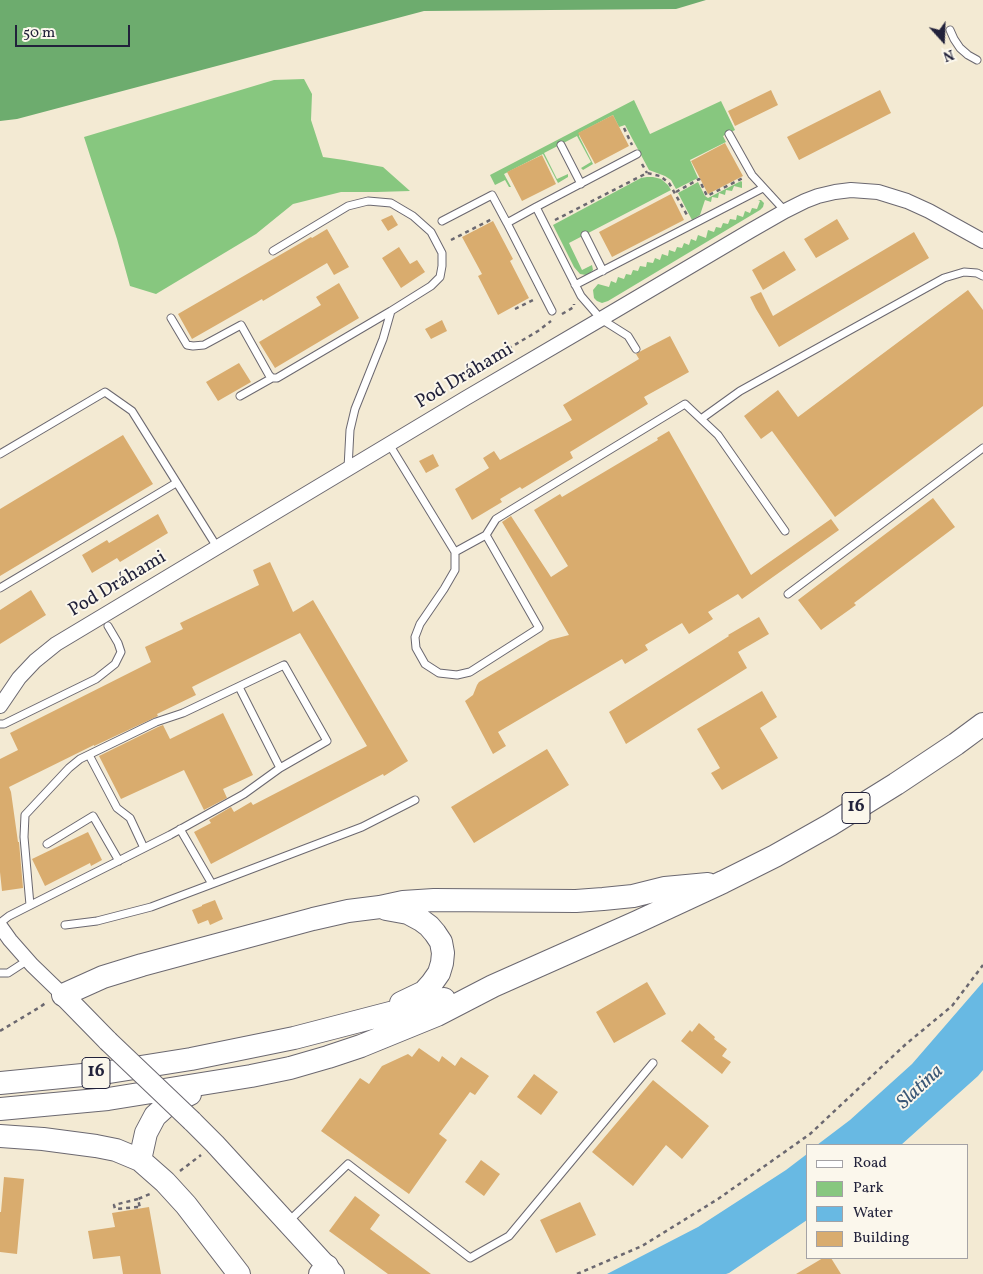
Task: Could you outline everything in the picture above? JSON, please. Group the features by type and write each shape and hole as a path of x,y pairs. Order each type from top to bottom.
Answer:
{"main road":[{"name":"16","path":"0,1109 108,1099 213,1083 290,1068 362,1046 437,1015 493,986 724,882 775,856 896,784 983,724"},
{"path":"62,995 103,977 142,965 348,911 403,902 434,900 603,900 633,896 665,888 724,882"},
{"path":"369,1019 424,992 439,973 442,963 443,952 440,942 429,926 408,913 380,907"},
{"name":"16","path":"0,1083 164,1064 294,1038 493,986"},
{"path":"140,1160 146,1133 155,1116 166,1106 213,1083"},
{"path":"0,1136 43,1138 96,1146 116,1150 140,1160 166,1182 240,1274"}],"street":[{"name":"Pod Dráhami","path":"0,706 24,672 56,644 466,398 785,210 818,196 835,192 851,190 878,192 922,208 983,241"},
{"path":"0,924 28,960 62,995 215,1144 287,1223 327,1271"}],"lane":[{"path":"950,30 960,48 977,60"},
{"path":"730,134 751,174 785,210"},
{"path":"561,145 581,184"},
{"path":"507,223 637,154"},
{"path":"575,285 763,188"},
{"path":"442,221 492,195 552,311"},
{"path":"240,396 272,378 284,375 430,286 440,277 442,266 442,253 431,232 413,216 391,203 368,201 348,206 273,251"},
{"path":"536,207 581,296 601,319 628,336 636,350"},
{"path":"585,235 603,271"},
{"path":"702,419 740,391 944,278 964,272 977,273 983,276"},
{"path":"348,469 350,430 355,409 383,339 390,311"},
{"path":"171,318 187,345 193,346 204,345 240,325 272,378"},
{"path":"0,454 105,392 132,411 217,547"},
{"path":"455,552 486,535 496,518 685,404 718,435 784,531"},
{"path":"389,444 455,552 455,570 420,624 415,637 416,648 425,664 438,672 457,675 470,672 539,628 486,535"},
{"path":"788,594 983,448"},
{"path":"0,588 176,483"},
{"path":"0,724 4,724 96,679 115,664 121,652 108,626"},
{"path":"0,924 9,916 30,906 119,861 244,794 280,768 327,741 284,665 183,713 156,722 80,759 69,768 25,816 24,837 30,906"},
{"path":"239,687 280,768"},
{"path":"89,755 117,808 130,818 144,848"},
{"path":"65,925 97,921 151,907 362,827 415,800"},
{"path":"47,844 93,816 119,861"},
{"path":"180,829 212,884"},
{"path":"0,973 8,972 28,960"},
{"path":"287,1223 348,1164 470,1258 509,1236 653,1063"}],"path":[{"path":"546,226 647,173 663,177 671,185 692,225"},
{"path":"675,192 699,179 707,196 751,174"},
{"path":"466,398 474,368 538,331 556,317 574,307 574,302"},
{"path":"577,1274 642,1246 718,1199 810,1134 906,1044 952,1006 983,965"},
{"path":"0,1031 48,1001 62,995"},
{"path":"180,1170 202,1154"},
{"path":"138,1199 114,1205 115,1209 140,1208 139,1204"}],"green space":[{"path":"0,0 706,0 676,9 424,11 17,119 0,121"},
{"path":"304,79 312,94 311,120 323,157 383,167 410,191 341,192 293,204 256,234 156,294 130,286 84,137 274,80"},
{"path":"634,100 650,134 721,101 735,130 723,136 726,142 690,160 698,178 676,189 671,180 649,170 625,125 619,127 613,115 579,133 593,164 583,170 581,168 591,162 577,136 544,153 557,179 568,174 568,177 558,183 543,154 504,174 511,187 509,187 505,180 495,185 490,175"},
{"path":"641,178 661,179 671,190 569,243 582,270 592,265 593,270 589,274 580,274 574,267 553,225"},
{"path":"741,181 742,188 734,186 732,191 726,190 725,195 719,193 718,198 712,197 711,202 705,200 700,215 692,220 678,193 698,182 708,198"},
{"path":"758,200 761,200 764,203 760,210 608,301 602,303 594,298 593,290 598,284 609,287 611,281 616,283 618,277 624,279 626,274 631,275 633,270 638,271 640,266 646,267 647,262 653,263 655,258 660,260 662,254 668,256 669,250 675,252 677,247 682,248 684,243 689,245 691,239 696,241 698,235 706,238 708,230 714,232 716,227 721,228 723,223 728,224 730,219 736,220 737,215 743,217 745,211 750,213 752,208 757,209 760,201"}],"water":[{"name":"Slatina","path":"983,982 983,1070 978,1076 902,1144 818,1144 850,1120 912,1064"},
{"path":"806,1155 806,1221 729,1273 607,1274 698,1227 786,1170"}],"building":[{"path":"771,90 778,105 735,126 728,111"},
{"path":"880,90 891,113 799,160 787,137"},
{"path":"613,115 629,146 595,164 578,133"},
{"path":"725,143 743,176 708,194 691,161"},
{"path":"542,155 556,184 522,201 507,172"},
{"path":"671,194 684,220 612,257 599,232"},
{"path":"392,215 398,225 388,231 381,220"},
{"path":"837,219 849,239 816,258 804,239"},
{"path":"493,221 513,259 510,261 529,298 498,315 478,276 482,274 462,237"},
{"path":"327,229 349,267 334,275 327,263 263,301 262,299 192,339 178,314"},
{"path":"914,232 929,258 779,347 750,297 761,292 773,316"},
{"path":"399,247 410,264 417,260 425,272 401,288 382,258"},
{"path":"784,251 796,270 763,290 752,270"},
{"path":"339,283 359,318 275,368 259,342 321,305 316,297"},
{"path":"968,290 983,310 983,406 835,517 772,431 761,439 744,416 778,390 798,417"},
{"path":"442,320 447,331 431,339 425,329"},
{"path":"670,336 689,372 644,397 648,404 570,452 573,458 522,489 520,487 500,499 502,502 472,520 455,489 489,468 483,458 494,451 500,460 572,420 563,405 639,359 636,354"},
{"path":"239,363 251,382 218,401 206,382"},
{"path":"669,431 751,575 831,519 839,530 742,599 738,594 708,612 713,619 689,634 682,623 645,645 648,650 625,664 622,659 498,732 506,746 493,754 465,701 473,695 479,682 550,640 569,635 502,522 511,516 551,577 568,566 534,510 560,494 562,497 658,440 657,438"},
{"path":"123,435 153,484 0,576 0,509"},
{"path":"433,454 439,466 426,473 419,461"},
{"path":"933,498 955,527 854,603 856,605 821,630 798,600"},
{"path":"158,514 168,533 120,562 117,558 92,573 82,555 107,540 109,543"},
{"path":"270,562 293,612 313,600 408,761 384,776 383,774 211,864 194,832 211,823 209,820 231,807 234,812 251,802 253,805 367,746 300,633 192,687 196,695 157,714 158,716 9,787 19,842 23,888 2,891 0,872 0,759 18,750 10,733 151,662 145,647 183,629 180,623 259,585 253,570"},
{"path":"31,590 46,615 0,644 0,610"},
{"path":"759,617 769,634 738,652 747,668 626,744 609,712"},
{"path":"762,691 777,717 760,728 778,758 722,790 711,773 720,768 697,729"},
{"path":"223,713 253,775 223,789 227,798 204,810 184,770 121,799 99,756 163,725 170,739"},
{"path":"547,749 569,785 474,843 451,807"},
{"path":"88,832 102,860 91,866 90,863 45,886 32,859"},
{"path":"215,900 223,919 210,925 208,920 198,924 192,910"},
{"path":"647,982 666,1014 614,1043 596,1012"},
{"path":"699,1023 715,1037 714,1039 727,1049 722,1056 731,1062 722,1074 681,1041"},
{"path":"419,1048 439,1062 442,1056 455,1066 461,1057 489,1076 475,1095 470,1092 439,1134 447,1140 409,1194 321,1131 360,1078 369,1084 382,1066 408,1054 412,1057"},
{"path":"534,1074 558,1092 541,1115 517,1097"},
{"path":"653,1080 709,1126 682,1159 666,1145 633,1186 592,1152"},
{"path":"481,1160 500,1174 484,1196 465,1182"},
{"path":"4,1177 24,1179 17,1254 0,1252 0,1212"},
{"path":"355,1196 380,1215 370,1229 431,1274 388,1274 329,1231"},
{"path":"580,1202 596,1235 556,1253 540,1220"},
{"path":"149,1207 161,1274 123,1274 120,1256 93,1259 88,1231 115,1227 112,1213"},
{"path":"821,1259 832,1259 841,1274 796,1274"}]}
